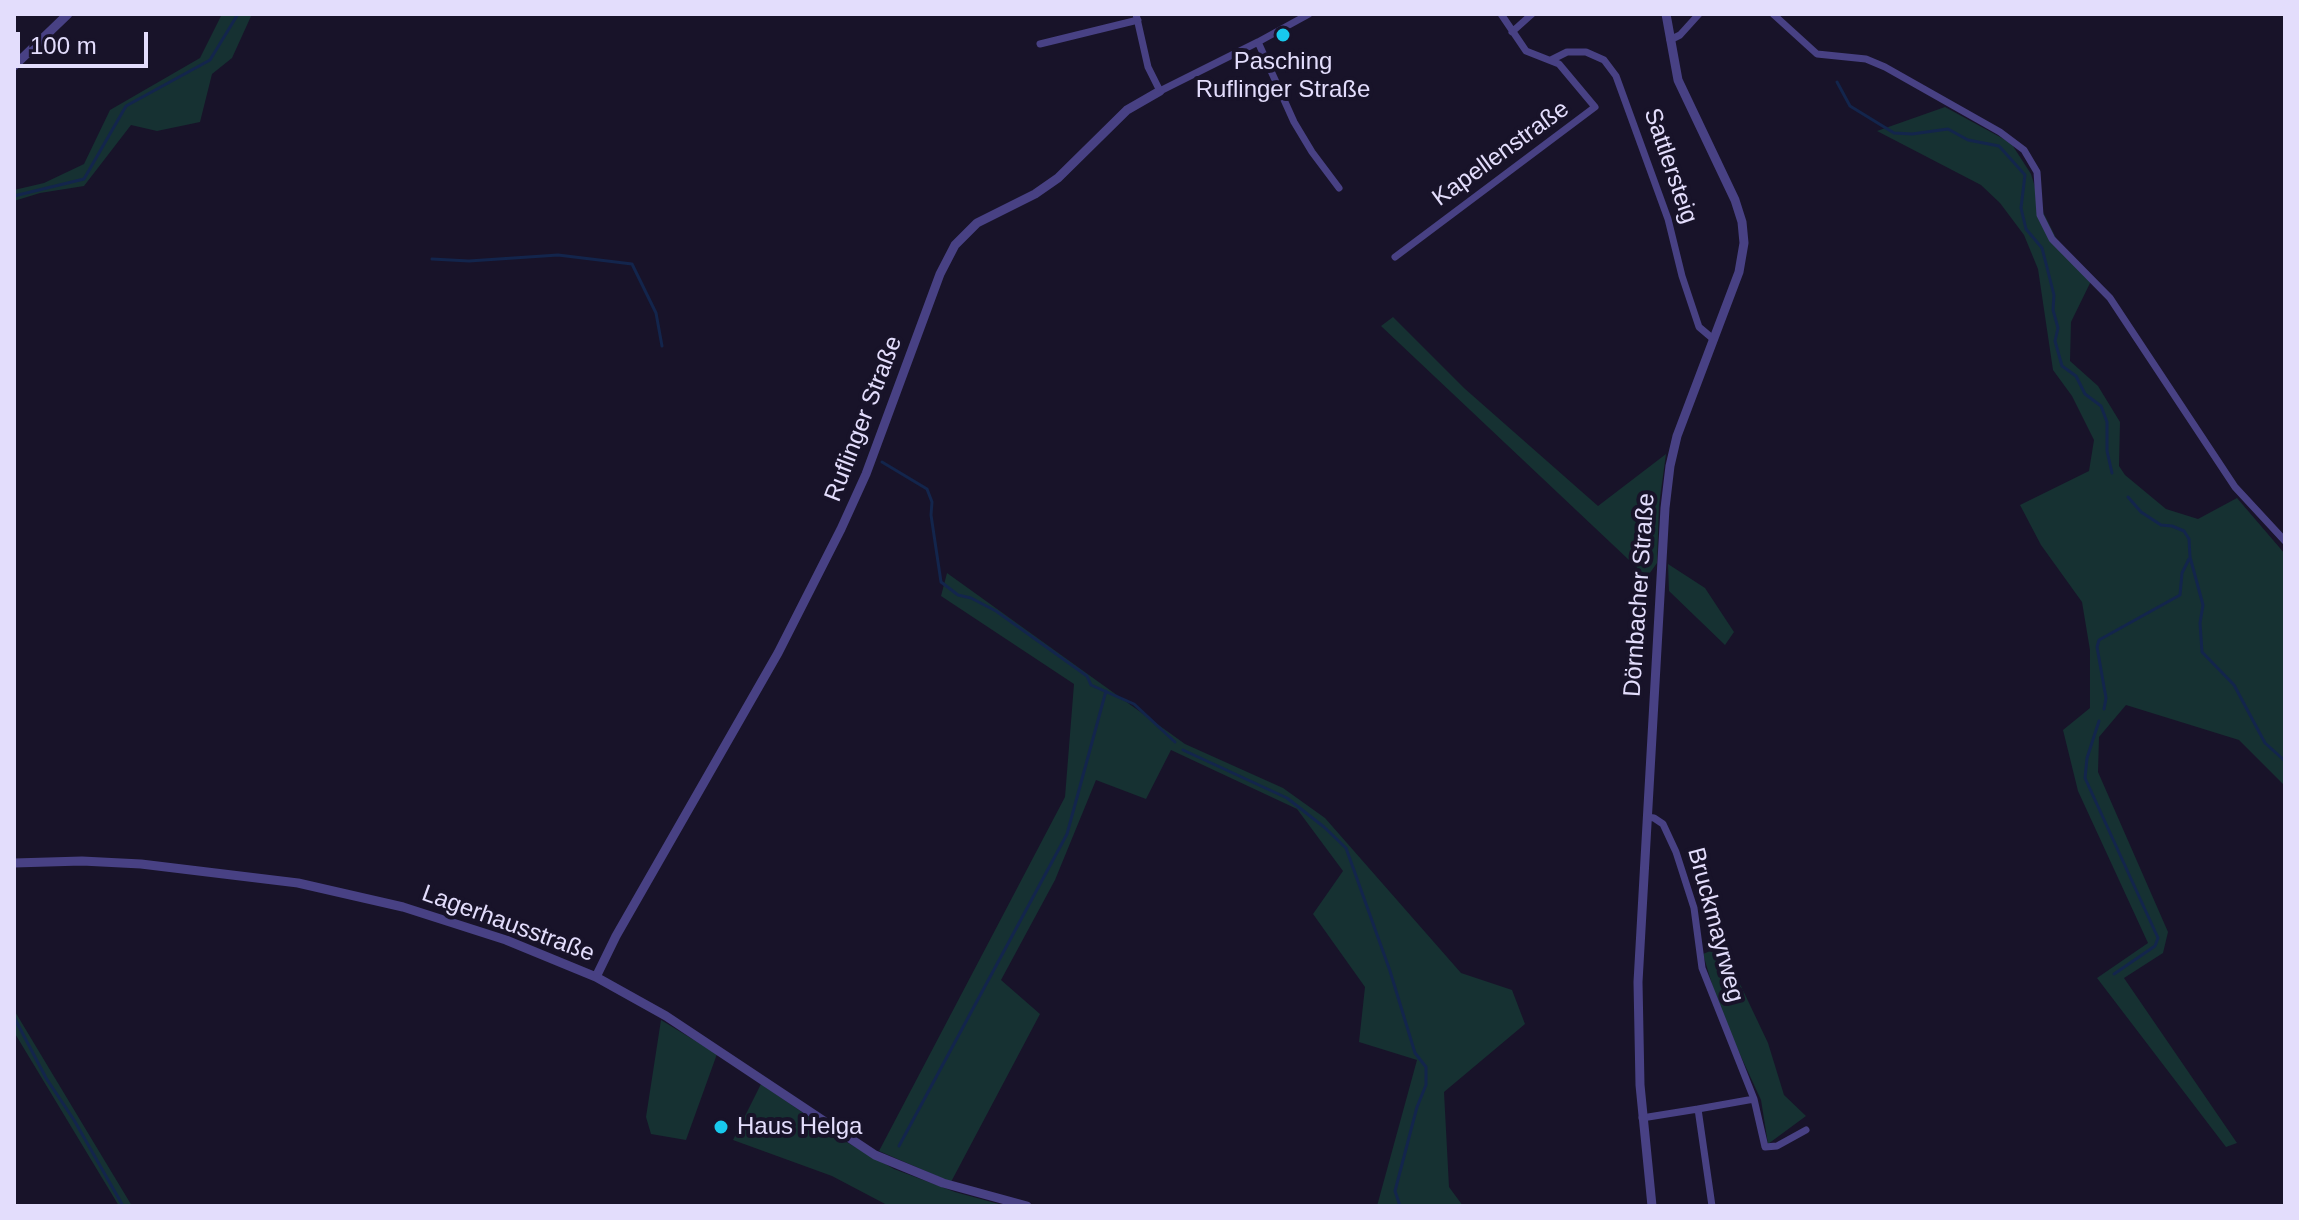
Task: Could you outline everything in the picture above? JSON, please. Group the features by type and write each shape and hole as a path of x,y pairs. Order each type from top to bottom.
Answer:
{"street":[{"path":"14,66 68,14"},
{"path":"1285,14 1290,25"},
{"name":"Ruflinger Straße","path":"596,977 616,936 778,653 846,519 866,474 940,274 955,245 977,223 1035,194 1058,178 1127,110 1309,14"},
{"name":"Kapellenstraße","path":"1395,257 1595,107 1566,70 1551,60 1530,55 1501,14"},
{"path":"1512,32 1532,14"},
{"name":"Dörnbacher Straße","path":"1652,1206 1642,1118 1638,982 1667,486 1677,436 1739,272 1744,251 1744,230 1729,184 1678,80 1666,14"},
{"path":"1670,40 1680,35 1699,14"},
{"path":"1773,14 1817,54 1866,59 1885,67 2000,132 2024,150 2037,172 2040,215 2052,239 2110,298 2235,487 2285,541"},
{"path":"1040,44 1137,17 1148,67 1160,91"},
{"path":"1258,42 1294,122 1339,188"},
{"name":"Sattlersteig","path":"1551,60 1567,52 1586,52 1604,60 1616,76 1668,219 1699,327 1712,338"},
{"name":"Bruckmayrweg","path":"1647,817 1663,824 1676,852 1694,908 1702,968 1754,1099 1765,1147 1782,1143 1806,1130"},
{"name":"Lagerhausstraße","path":"14,863 82,861 238,874 352,893 506,940 596,977 694,1033 875,1155 943,1183 1027,1206"},
{"path":"1642,1118 1754,1099"},
{"path":"1698,1109 1712,1206"}],"green space":[{"path":"222,14 252,14 232,58 212,74 200,122 157,131 131,125 84,186 14,201 14,190 44,183 84,164 110,110 200,58"},
{"path":"1945,107 2011,143 2031,174 2042,210 2058,242 2093,277 2071,322 2070,361 2098,386 2120,422 2119,466 2125,475 2166,509 2198,519 2237,498 2285,554 2285,786 2239,740 2126,705 2099,737 2098,772 2168,932 2163,953 2124,978 2237,1143 2226,1147 2097,978 2148,943 2078,791 2063,730 2090,708 2090,650 2082,602 2041,545 2020,505 2089,471 2094,440 2072,396 2053,370 2038,269 2024,235 2000,203 1981,185 1877,131"},
{"path":"1393,317 1464,388 1598,506 1666,454 1659,505 1657,563 1647,577 1381,326"},
{"path":"1668,564 1705,588 1734,632 1725,645 1669,591"},
{"path":"947,573 1185,744 1283,788 1325,818 1461,973 1512,990 1525,1024 1444,1092 1449,1187 1463,1206 1377,1206 1417,1060 1359,1042 1365,987 1313,914 1343,871 1297,809 1171,750 1146,799 1096,780 1055,880 1001,980 1040,1014 951,1182 879,1151 1065,797 1074,684 941,596"},
{"path":"1722,946 1768,1043 1784,1095 1806,1116 1768,1144 1761,1100 1720,1011 1703,954"},
{"path":"14,1010 132,1206 119,1206 14,1032"},
{"path":"661,1020 717,1054 686,1140 651,1134 646,1117"},
{"path":"761,1084 843,1140 894,1169 955,1192 1006,1206 889,1206 832,1176 733,1140"}],"waterway":[{"path":"14,196 84,179 126,106 210,60 238,14"},
{"path":"1837,82 1850,106 1894,133 1948,129 1968,140 1999,146 2025,175 2021,208 2026,229 2042,248 2054,295 2053,310 2058,328 2055,341 2062,366 2076,376 2085,394 2101,406 2107,422 2107,451 2112,473"},
{"path":"432,259 469,261 558,255 632,264 656,313 662,346"},
{"path":"882,462 927,489 932,502 931,515 941,582 958,595 996,611 1087,676 1091,685 1134,704 1175,742"},
{"path":"2128,497 2141,512 2161,525 2184,531 2189,539 2190,557 2203,605 2200,623 2202,652 2234,685 2265,743 2285,761"},
{"path":"2104,709 2106,698 2097,647 2099,640 2180,595 2182,573 2189,559"},
{"path":"899,1146 1067,834 1106,691"},
{"path":"2099,721 2087,758 2085,778 2158,938 2155,946 2114,974"},
{"path":"1183,750 1287,798 1346,848 1390,971 1415,1053 1426,1067 1426,1085 1417,1107 1395,1191 1400,1206"},
{"path":"14,1017 46,1078 123,1206"}],"place":[{"name":"Pasching Ruflinger Straße","path":"1283,35"},
{"name":"Haus Helga","path":"721,1127"}]}
